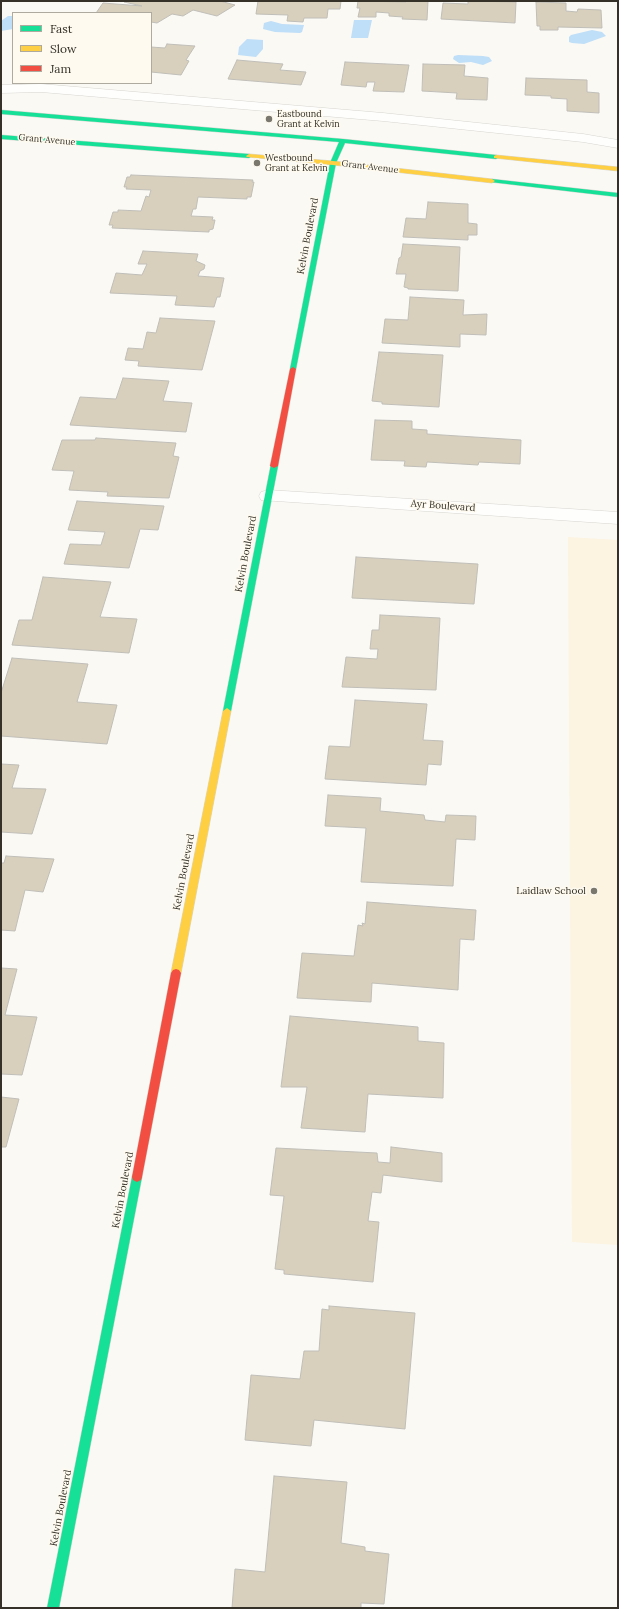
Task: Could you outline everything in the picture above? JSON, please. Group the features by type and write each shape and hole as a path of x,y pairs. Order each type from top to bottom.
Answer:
{"street":[{"path":"1,89 41,88 384,117 583,138 618,144"},
{"path":"1,112 343,141 618,169"},
{"name":"Grant Avenue","path":"1,137 333,163 618,195"},
{"name":"Kelvin Boulevard","path":"53,1608 333,163 343,141"},
{"name":"Ayr Boulevard","path":"268,496 618,518"}],"shaded area":[{"name":"Laidlaw School","path":"568,537 618,540 618,1245 572,1242"}],"water":[{"path":"8,16 12,16 12,29 1,31 1,21"},
{"path":"354,20 372,20 368,38 351,38"},
{"path":"271,21 282,24 304,25 302,32 300,33 275,32 263,29 264,23"},
{"path":"592,30 602,32 606,36 584,44 569,42 569,37 571,35"},
{"path":"247,39 263,40 263,49 256,57 238,55 239,47"},
{"path":"454,56 489,57 492,61 483,65 471,62 459,63 453,59"}],"building":[{"path":"220,1 235,5 217,16 193,10 183,16 172,14 157,23 152,22 152,12 97,12 103,3 142,6 124,2"},
{"path":"258,1 341,1 340,9 328,9 327,18 304,18 303,22 287,21 288,15 256,14"},
{"path":"358,1 428,1 427,20 402,19 403,17 389,16 389,13 376,12 376,17 358,17 360,8 357,8"},
{"path":"468,1 516,2 515,23 441,19 443,3 468,4"},
{"path":"536,2 566,3 566,11 577,12 578,9 601,10 602,28 558,27 558,30 540,30 540,26 537,26"},
{"path":"167,44 195,46 186,60 189,61 181,75 152,72 152,47 165,48"},
{"path":"237,60 283,64 280,70 306,72 301,85 228,79"},
{"path":"345,62 409,65 404,92 373,91 375,82 367,82 366,87 341,85"},
{"path":"423,64 465,65 464,76 488,78 487,100 456,99 457,93 422,91"},
{"path":"526,78 587,80 587,92 599,93 599,113 567,111 567,99 551,98 551,96 525,95"},
{"path":"131,175 253,180 252,182 254,182 251,197 247,197 247,199 198,197 196,209 193,209 191,216 213,217 212,220 215,220 213,229 209,230 209,232 112,228 113,225 109,225 113,212 118,212 118,210 141,211 146,196 149,197 151,190 126,189 127,187 124,187 127,177 130,177"},
{"path":"428,202 468,204 468,223 477,224 477,235 468,235 468,240 403,237 406,218 426,219"},
{"path":"403,244 460,247 458,291 408,289 404,287 406,274 396,274"},
{"path":"143,251 198,254 196,261 205,265 204,269 200,271 198,276 224,278 220,297 217,297 214,307 175,305 177,296 110,293 116,273 142,275 147,264 138,264"},
{"path":"410,297 464,300 463,315 487,314 486,335 460,334 460,347 382,343 385,319 408,320"},
{"path":"160,318 215,321 202,370 138,366 139,361 125,360 128,348 143,349 147,332 156,333"},
{"path":"379,352 443,355 439,407 382,404 382,402 372,401"},
{"path":"123,378 169,381 163,401 192,403 186,432 70,425 80,397 116,399"},
{"path":"375,420 412,421 412,429 427,430 427,434 521,440 520,464 479,462 478,465 427,462 426,467 404,466 405,461 371,460"},
{"path":"96,438 176,443 173,456 179,457 169,498 107,496 108,492 69,490 74,471 52,470 62,440 95,440"},
{"path":"77,501 164,506 158,530 140,529 129,568 64,564 70,544 101,545 105,532 68,530"},
{"path":"356,557 478,564 474,604 352,598"},
{"path":"43,577 111,582 100,617 137,619 129,653 12,645 19,620 32,620"},
{"path":"380,615 440,618 436,690 342,687 346,657 377,659 378,649 370,649 372,630 379,630"},
{"path":"12,658 88,664 77,702 117,705 107,744 1,736 1,693"},
{"path":"355,700 427,704 423,740 443,741 441,765 428,764 426,785 325,779 329,746 350,747"},
{"path":"1,764 19,765 12,788 46,789 32,834 1,832"},
{"path":"328,795 381,798 380,811 424,815 425,820 445,822 446,815 476,816 475,840 456,839 453,886 361,882 366,828 325,826"},
{"path":"6,856 54,859 43,892 25,890 15,931 1,930 1,863 4,863"},
{"path":"367,902 476,910 474,940 460,939 458,990 372,983 371,1002 297,998 302,953 354,956 358,925 363,926 362,923 365,924"},
{"path":"1,968 17,969 5,1015 37,1017 22,1075 1,1074"},
{"path":"290,1016 418,1027 418,1041 444,1043 443,1098 368,1094 365,1132 301,1128 307,1087 281,1087"},
{"path":"1,1097 19,1099 6,1147 1,1147"},
{"path":"391,1147 442,1153 442,1182 383,1175 381,1193 372,1192 368,1221 379,1222 373,1282 284,1274 284,1270 275,1269 284,1196 270,1195 276,1148 377,1153 378,1162 390,1163"},
{"path":"329,1306 415,1313 405,1429 314,1420 311,1446 245,1440 251,1375 300,1379 304,1351 319,1351 322,1309 329,1310"},
{"path":"274,1476 347,1482 341,1543 365,1547 365,1551 389,1554 384,1604 361,1603 361,1608 232,1608 235,1569 265,1572"}],"traffic: fast":[{"path":"1,112 343,141 496,157"},
{"path":"1,137 249,156"},
{"path":"293,369 333,163 343,141"},
{"path":"492,181 618,195"},
{"path":"227,711 274,466"},
{"path":"53,1608 137,1177"}],"traffic: slow":[{"path":"249,156 333,163 492,181"},
{"path":"496,157 618,169"},
{"path":"176,973 227,711"}],"traffic: jam":[{"path":"274,466 293,369"},
{"path":"137,1177 176,973"}],"place":[{"name":"Eastbound Grant at Kelvin","path":"269,119"},
{"name":"Westbound Grant at Kelvin","path":"257,163"},
{"name":"Laidlaw School","path":"594,891"}]}
